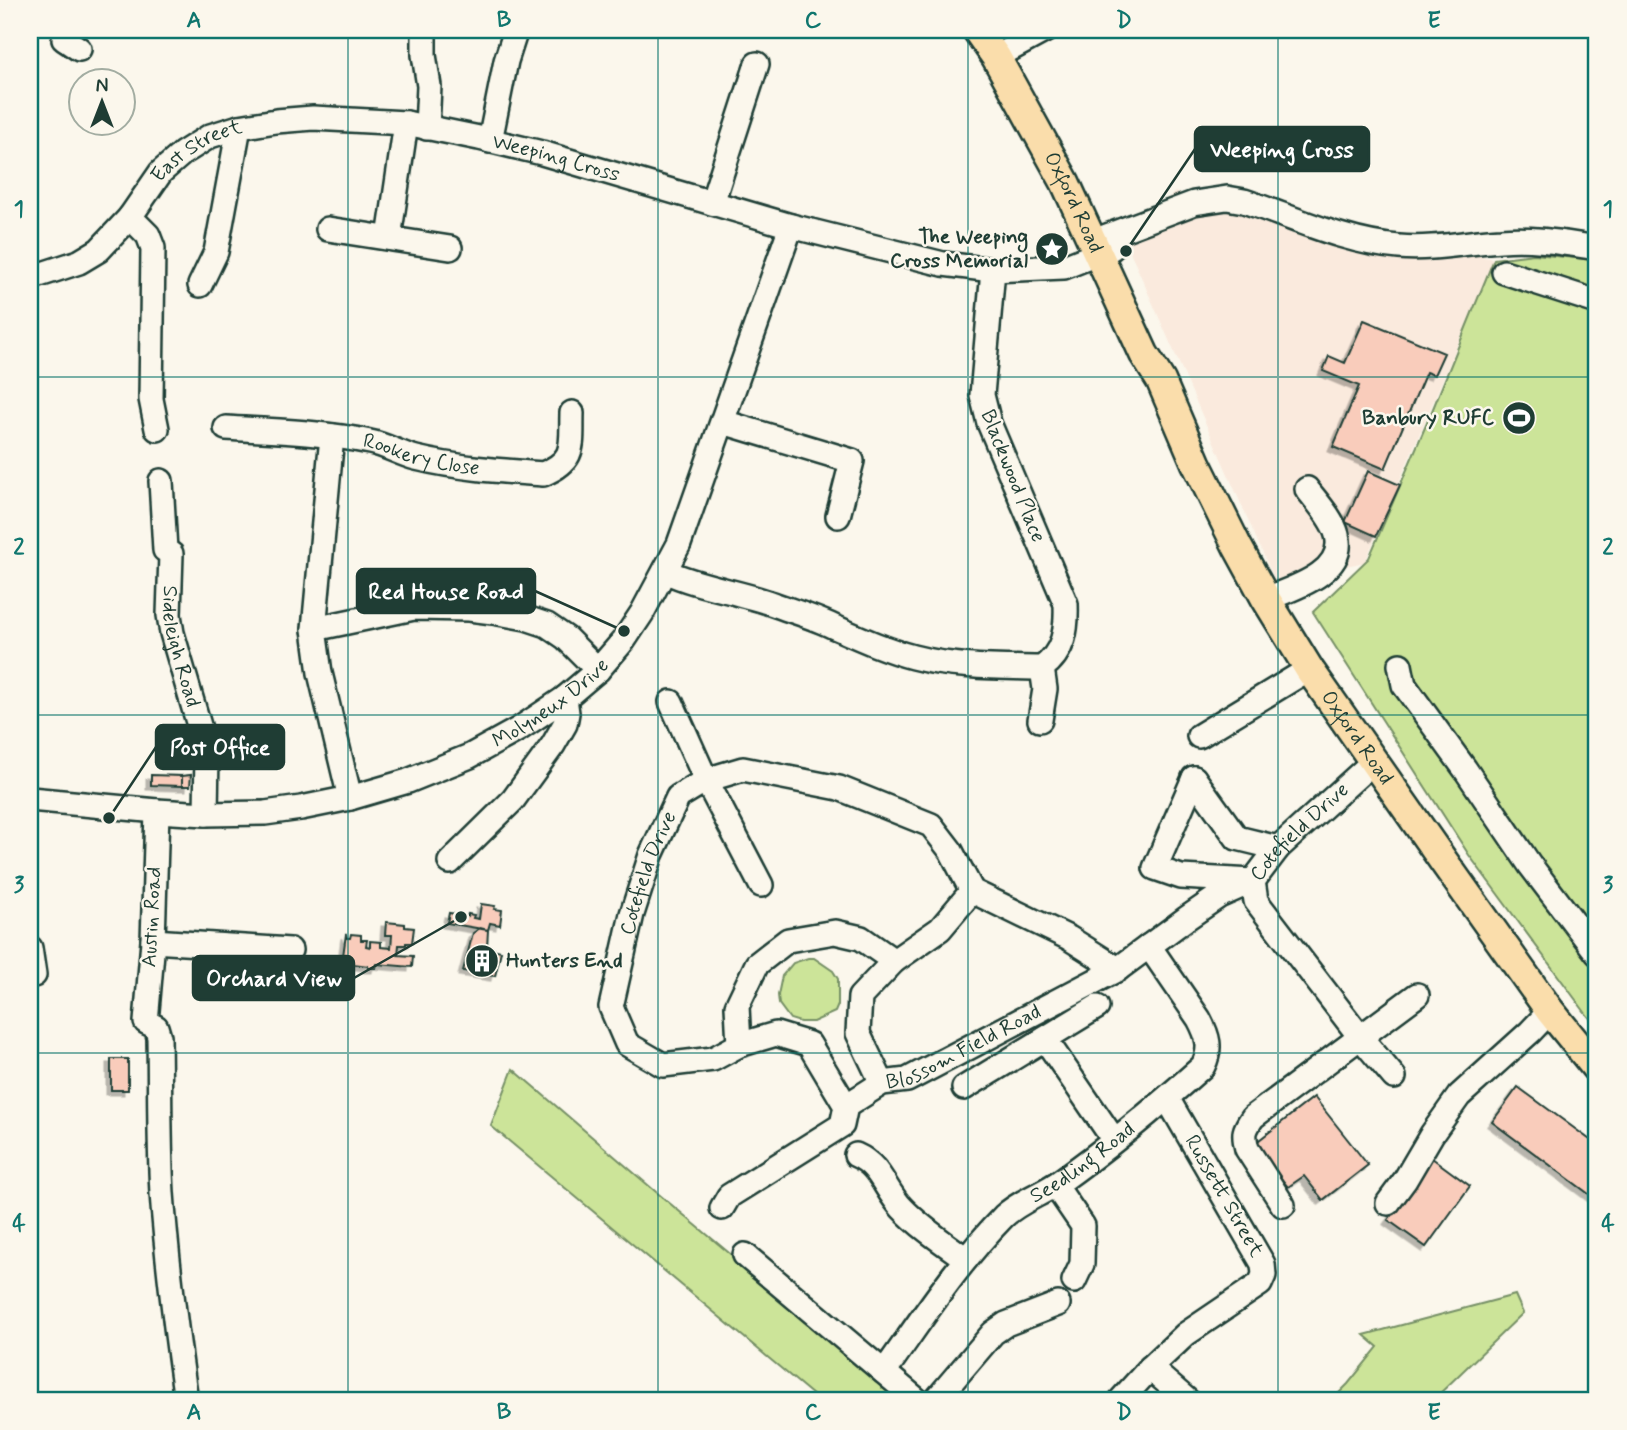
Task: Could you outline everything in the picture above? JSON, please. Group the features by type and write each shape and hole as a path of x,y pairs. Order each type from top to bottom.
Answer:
{"main road":[{"name":"Oxford Road","path":"977,30 1002,45 1065,182 1125,283 1156,350 1161,381 1196,463 1266,599 1309,669 1550,1011 1597,1069"}],"street":[{"path":"389,238 416,125 429,86 424,55 424,30"},
{"path":"491,141 506,61 516,30"},
{"path":"1002,45 1046,30"},
{"path":"712,203 757,64"},
{"name":"East Street","path":"30,278 79,262 99,250 130,217 161,173 183,153 210,136 239,127 313,118 416,125"},
{"name":"Weeping Cross","path":"416,125 542,153 792,226 943,264 993,270 1064,267 1102,245 1194,203 1227,198 1244,201 1355,240 1396,247 1418,249 1503,239 1533,239 1597,247"},
{"path":"200,285 216,252 239,127"},
{"path":"130,217 148,235 153,248 151,400 157,429"},
{"name":"Molyneux Drive","path":"30,799 206,814 265,813 301,808 350,798 408,781 470,756 519,729 565,698 598,670 624,640 642,613 679,544 792,226"},
{"path":"328,229 450,248"},
{"name":"Blackwood Place","path":"993,270 982,396 989,423 1066,604 1067,622 1062,643 1051,661 1042,668"},
{"path":"1504,272 1597,302"},
{"name":"Rookery Close","path":"226,428 332,436 373,442 413,457 451,466 543,474 565,462 570,452 572,413"},
{"path":"723,422 852,461 838,516"},
{"path":"332,436 314,629 320,673 350,798"},
{"name":"Sideleigh Road","path":"161,481 165,550 172,554 169,615 207,753 206,814"},
{"path":"1266,599 1310,581 1333,561 1337,536 1307,489"},
{"path":"665,571 700,585 769,602 876,646 914,657 957,666 1042,668 1045,689 1040,720"},
{"path":"314,629 414,608 469,608 526,618 547,625 566,638 598,670"},
{"path":"1400,665 1404,685 1530,865 1597,953"},
{"path":"1199,736 1309,669"},
{"path":"450,862 513,800 553,745 565,724 565,698"},
{"path":"671,702 706,780 761,885"},
{"name":"Cotefield Drive","path":"1118,970 1219,896 1253,881 1278,848 1374,761"},
{"name":"Cotefield Drive","path":"846,1106 809,1044 776,1034 739,1045 713,1059 663,1065 627,1044 611,1007 632,914 651,855 678,797 706,780 743,769 839,788 930,825 951,851 972,891"},
{"path":"1278,848 1237,838 1194,778 1156,868 1181,877 1253,881 1256,901 1394,1077"},
{"name":"Austin Road","path":"157,811 153,941 146,1023 156,1027 159,1037 162,1193 186,1400"},
{"path":"882,1083 858,1032 860,997 894,961 940,929 972,891 1069,938 1118,970"},
{"path":"739,1045 737,1006 757,964 788,940 835,932 861,938 894,961"},
{"path":"153,941 290,950"},
{"name":"Seedling Road","path":"884,1372 966,1259 1004,1216 1018,1204 1055,1185 1167,1098 1203,1066 1208,1056 1208,1043 1199,1019 1149,946"},
{"path":"30,948 34,975"},
{"name":"Blossom Field Road","path":"722,1208 729,1196 842,1125 846,1106 882,1083 907,1080 1118,970"},
{"path":"1283,1205 1247,1149 1245,1129 1253,1117 1417,995"},
{"path":"964,1088 1097,1007"},
{"path":"1388,1203 1459,1096 1550,1011"},
{"path":"1045,1039 1114,1140"},
{"name":"Russett Street","path":"1150,1368 1186,1334 1260,1284 1264,1275 1264,1264 1167,1098"},
{"path":"856,1156 868,1160 892,1196 916,1222 966,1259"},
{"path":"1055,1185 1083,1226 1082,1264 1074,1281"},
{"path":"745,1255 917,1400"},
{"path":"936,1400 993,1333 1006,1324 1058,1304"},
{"path":"1121,1400 1150,1368 1187,1400"}],"shaded area":[{"path":"1175,192 1494,259 1365,562 1275,581 1124,238"}],"green space":[{"name":"Banbury RUFC","path":"1534,254 1597,260 1597,1027 1469,855 1313,612 1369,558 1494,259"},
{"path":"814,958 833,971 838,979 838,1005 835,1012 813,1022 800,1022 790,1019 779,1004 778,995 782,976 793,963"},
{"path":"513,1069 905,1400 819,1400 491,1126"},
{"path":"1515,1295 1523,1313 1433,1400 1332,1400 1378,1347 1364,1335"}],"building":[{"path":"1364,320 1444,353 1434,375 1426,372 1385,469 1333,447 1359,386 1323,371 1329,356 1345,363"},
{"name":"Banbury RUFC","path":"1368,471 1400,485 1376,536 1345,522"},
{"path":"151,775 182,776 182,786 151,785"},
{"path":"191,775 190,786 182,786 182,776"},
{"path":"481,904 502,910 500,925 490,923 488,930 447,923 449,913 474,915 473,918 479,919"},
{"path":"386,922 414,928 412,943 399,945 398,955 413,956 412,967 377,964 376,968 368,968 352,964 352,967 346,967 347,963 342,963 346,934 347,938 350,938 351,934 361,935 361,940 367,940 366,946 370,947 370,941 381,942 381,947 391,948 392,935 385,935"},
{"name":"Hunters End","path":"480,928 488,930 487,948 501,951 495,976 463,971 473,933"},
{"path":"111,1059 128,1059 128,1090 111,1090"},
{"path":"1518,1087 1597,1145 1597,1200 1492,1122"},
{"path":"1314,1097 1368,1165 1323,1200 1304,1176 1288,1187 1254,1144"},
{"path":"1432,1158 1470,1186 1426,1247 1388,1220"}],"place":[{"name":"The Weeping Cross Memorial","path":"1052,249"},
{"name":"Weeping Cross","path":"1126,251"},
{"name":"Banbury RUFC","path":"1519,418"},
{"name":"Red House Road","path":"624,631"},
{"name":"Post Office","path":"109,818"},
{"name":"Orchard View","path":"461,917"},
{"name":"Hunters End","path":"482,961"}]}
